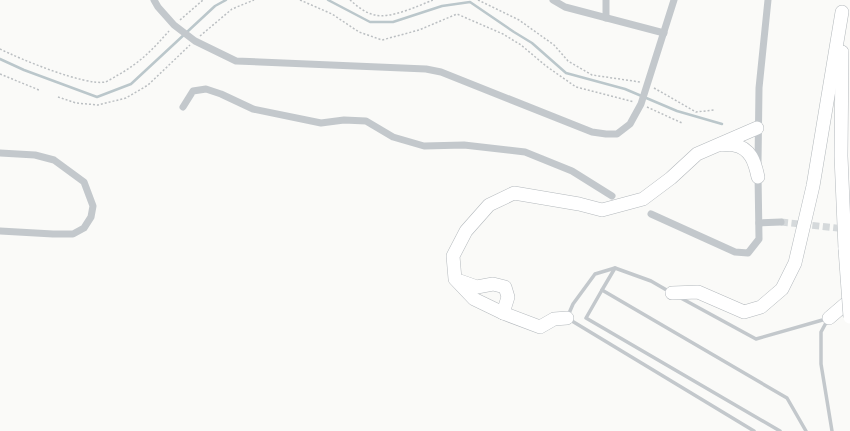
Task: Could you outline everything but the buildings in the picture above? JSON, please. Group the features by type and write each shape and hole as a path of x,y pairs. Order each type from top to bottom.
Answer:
{"highway":[{"path":"842,6 841,156 850,317"},
{"path":"672,293 698,292 744,312 761,307 782,289 795,263 813,186 842,6"},
{"path":"567,318 554,319 540,327 503,313 474,299 455,279 453,256 466,232 489,205 514,193 551,198 602,210 643,199 697,154 757,128"},
{"path":"717,145 735,145 745,150 754,159 758,177"},
{"path":"455,279 477,287 493,284 505,287 508,297 503,313"},
{"path":"829,318 850,300"}],"street":[{"path":"154,0 158,7 174,25 195,41 236,60 419,69 442,72 592,132 606,134 617,134 630,124 641,104 674,0"},
{"path":"552,0 566,7 664,33"},
{"path":"606,0 606,18"},
{"path":"651,214 735,252 748,253 759,239 757,128 759,88 768,0"},
{"path":"183,107 193,91 206,89 253,109 320,123 344,120 366,121 393,137 424,146 464,145 525,152 572,171 612,196"},
{"path":"0,153 35,155 54,160 84,182 93,206 91,217 84,228 73,234 0,231"},
{"path":"759,223 781,222"}],"lane":[{"path":"615,268 586,318 780,431"},
{"path":"752,430 567,318 573,304 595,274 615,268 651,281 756,338 829,318"},
{"path":"602,290 787,398 806,431"},
{"path":"829,318 821,332 821,364 832,431"}],"path":[{"path":"0,49 19,58 86,81 105,82 127,70 144,58 174,25 203,0"},
{"path":"58,97 76,103 98,105 126,98 148,85 232,8 254,0"},
{"path":"300,0 332,14 359,32 382,40 419,30 457,14 503,34 520,44 546,66 576,87 641,104 682,123"},
{"path":"350,0 361,9 375,15 389,14 433,0"},
{"path":"478,0 519,20 554,45 568,61 592,75 647,83 664,95 696,112 714,110"},
{"path":"0,74 39,90"}],"waterway":[{"path":"0,59 24,70 97,97 131,84 215,6 226,0"},
{"path":"328,0 370,22 393,22 442,6 470,2 532,43 566,73 625,89 677,111 722,124"}],"tunnel":[{"path":"781,222 846,229"}]}
